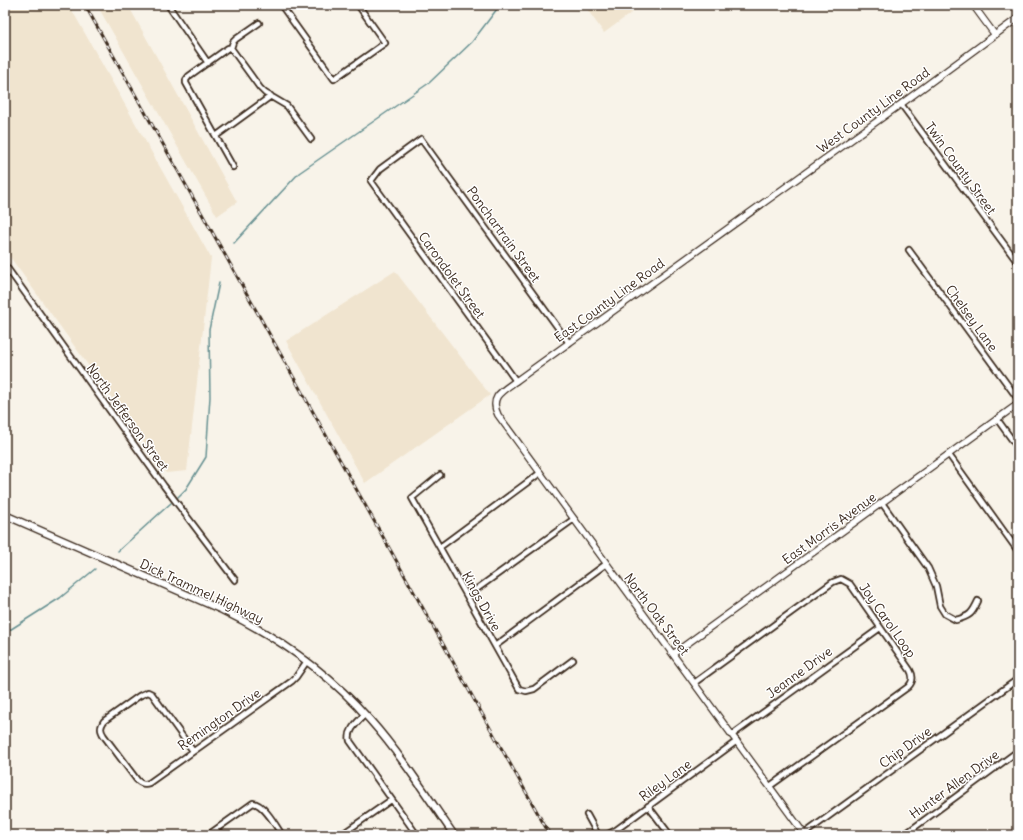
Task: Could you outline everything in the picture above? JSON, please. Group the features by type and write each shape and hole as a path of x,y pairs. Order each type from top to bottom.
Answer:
{"main road":[{"name":"Dick Trammel Highway","path":"5,515 248,622 307,661 334,684 365,714 393,749 454,835"}],"street":[{"path":"168,5 208,63"},
{"path":"281,5 334,79 385,43 358,5"},
{"path":"973,5 995,35"},
{"name":"West County Line Road","path":"740,220 1018,18"},
{"path":"233,167 186,81 189,76 228,48 231,48 236,39 259,23"},
{"path":"231,48 260,88 265,93 287,106 310,139"},
{"path":"216,136 271,96"},
{"name":"Twin County Street","path":"901,104 1018,263"},
{"name":"Carondolet Street","path":"421,139 380,169 371,181 516,381"},
{"name":"Ponchartrain Street","path":"421,139 569,343"},
{"name":"East County Line Road","path":"495,404 496,398 501,392 740,220"},
{"name":"Chelsey Lane","path":"909,250 1018,399"},
{"name":"North Jefferson Street","path":"5,264 160,480 235,580"},
{"name":"North Oak Street","path":"495,404 498,415 805,834"},
{"name":"East Morris Avenue","path":"673,654 1018,404"},
{"path":"997,419 1018,448"},
{"path":"949,455 1018,551"},
{"path":"440,547 540,473"},
{"name":"Kings Drive","path":"440,475 412,498 518,689 534,689 573,660"},
{"path":"882,503 928,568 936,586 940,606 945,614 956,620 965,617 973,612 978,601"},
{"path":"467,596 574,519"},
{"path":"495,646 606,564"},
{"name":"Joy Carol Loop","path":"694,683 833,582 841,579 850,584 910,670 913,677 910,684 770,786"},
{"name":"Jeanne Drive","path":"732,735 880,628"},
{"name":"Remington Drive","path":"193,751 152,694 148,692 143,693 104,721 101,728 104,736 138,780 143,784 149,783 292,681 307,661"},
{"name":"Chip Drive","path":"805,834 1018,679"},
{"path":"365,714 353,727 349,736 350,741 416,835"},
{"name":"Riley Lane","path":"606,835 616,830 737,741"},
{"name":"Hunter Allen Drive","path":"904,835 1018,751"},
{"path":"341,835 391,800"},
{"path":"208,835 250,804 256,803 262,808 282,835"},
{"path":"648,806 670,835"},
{"path":"587,815 598,835"}],"shaded area":[{"path":"5,5 69,5 211,258 187,471 166,473 5,250"},
{"path":"97,5 128,5 237,202 217,216"},
{"path":"584,5 642,5 604,33"},
{"path":"395,271 490,395 365,483 286,341"}],"waterway":[{"path":"234,243 299,173 429,83 472,42 500,5"},
{"path":"178,497 186,489 206,457 210,397 209,330 219,283"},
{"path":"118,551 171,503"},
{"path":"5,633 60,598 95,569"}],"railway":[{"path":"85,5 550,835"}]}
